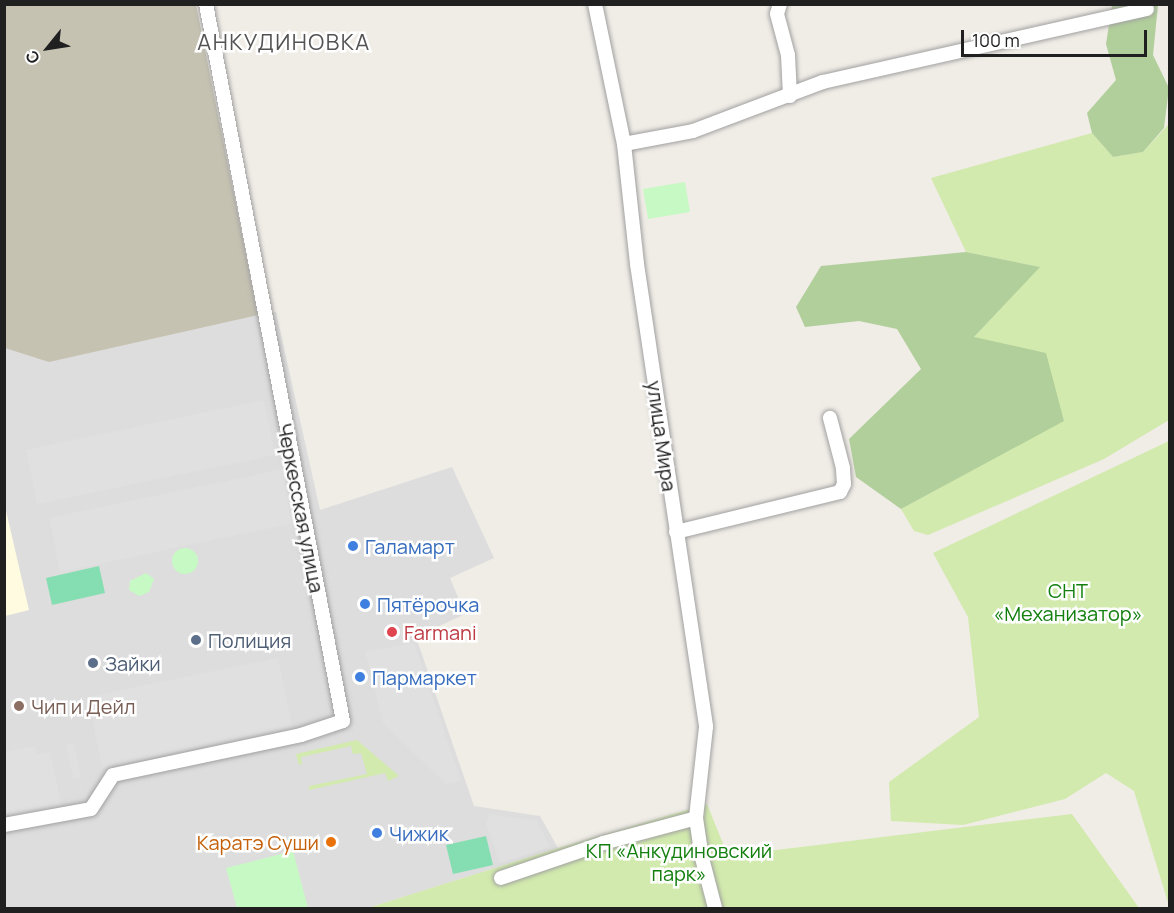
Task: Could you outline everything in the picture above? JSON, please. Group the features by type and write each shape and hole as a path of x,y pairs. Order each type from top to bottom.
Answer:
{"street":[{"name":"Черкесская улица","path":"4,825 91,809 113,775 301,735 343,721 206,4"},
{"name":"улица Мира","path":"596,4 624,144 639,276 706,727 696,818 702,858 715,909"},
{"path":"780,4 777,14 788,55 790,96"},
{"path":"624,144 693,131 823,82 1147,9"},
{"path":"676,532 840,492 843,484 843,468 830,418"},
{"path":"501,878 603,843 696,818"}],"shaded area":[{"path":"4,5 196,5 258,315 49,362 5,348"},
{"path":"5,5 196,5 258,315 276,312 320,510 452,467 494,558 450,578 465,614 416,637 474,806 540,816 558,848 368,908 5,908"},
{"path":"264,400 275,455 37,504 26,450"},
{"path":"288,468 299,522 60,572 49,518"},
{"path":"4,502 29,610 5,616 4,616"},
{"path":"414,643 461,781 446,784 383,723 365,652"},
{"path":"278,658 293,729 102,768 88,697"},
{"path":"74,743 81,778 73,779 66,744"},
{"path":"35,746 37,755 50,752 62,809 5,821 5,752"},
{"path":"490,814 537,821 550,847 500,863 486,824"}],"green space":[{"path":"1112,5 1158,5 1153,55 1169,88 1164,128 1143,152 1113,157 1092,133 1087,113 1116,80 1106,44"},
{"path":"1169,124 1169,420 1104,459 928,535 914,531 901,509 1064,420 974,337 1039,267 966,252 931,178 1092,133 1113,157 1143,152"},
{"path":"685,182 690,212 648,219 643,189"},
{"path":"966,252 1040,267 974,337 1046,353 1064,421 901,509 856,477 849,439 921,369 897,329 859,321 805,327 796,307 821,266"},
{"name":"СНТ «Механизатор»","path":"1169,441 1169,906 1134,791 1106,773 1065,799 963,825 891,821 889,782 979,717 968,617 933,553"},
{"path":"185,548 194,552 198,561 194,570 185,574 176,570 172,561 176,552"},
{"path":"99,566 105,593 52,605 46,578"},
{"path":"146,573 154,579 149,592 139,596 129,590 130,581"},
{"path":"357,740 399,776 388,781 385,773 309,790 309,786 367,774 361,753 353,754 351,746 301,757 302,764 299,765 296,754"},
{"name":"КП «Анкудиновский парк»","path":"707,804 728,856 1072,814 1139,908 368,908"},
{"path":"486,836 493,865 453,874 446,845"},
{"path":"293,851 308,908 237,908 226,868"}],"place":[{"name":"Галамарт","path":"353,546"},
{"name":"Пятёрочка","path":"365,604"},
{"name":"Farmani","path":"392,632"},
{"name":"Полиция","path":"196,640"},
{"name":"Зайки","path":"93,663"},
{"name":"Пармаркет","path":"360,677"},
{"name":"Чип и Дейл","path":"19,706"},
{"name":"Чижик","path":"377,833"},
{"name":"Каратэ Суши","path":"331,842"}],"district":[{"name":"АНКУДИНОВКА","path":"284,43"}]}
